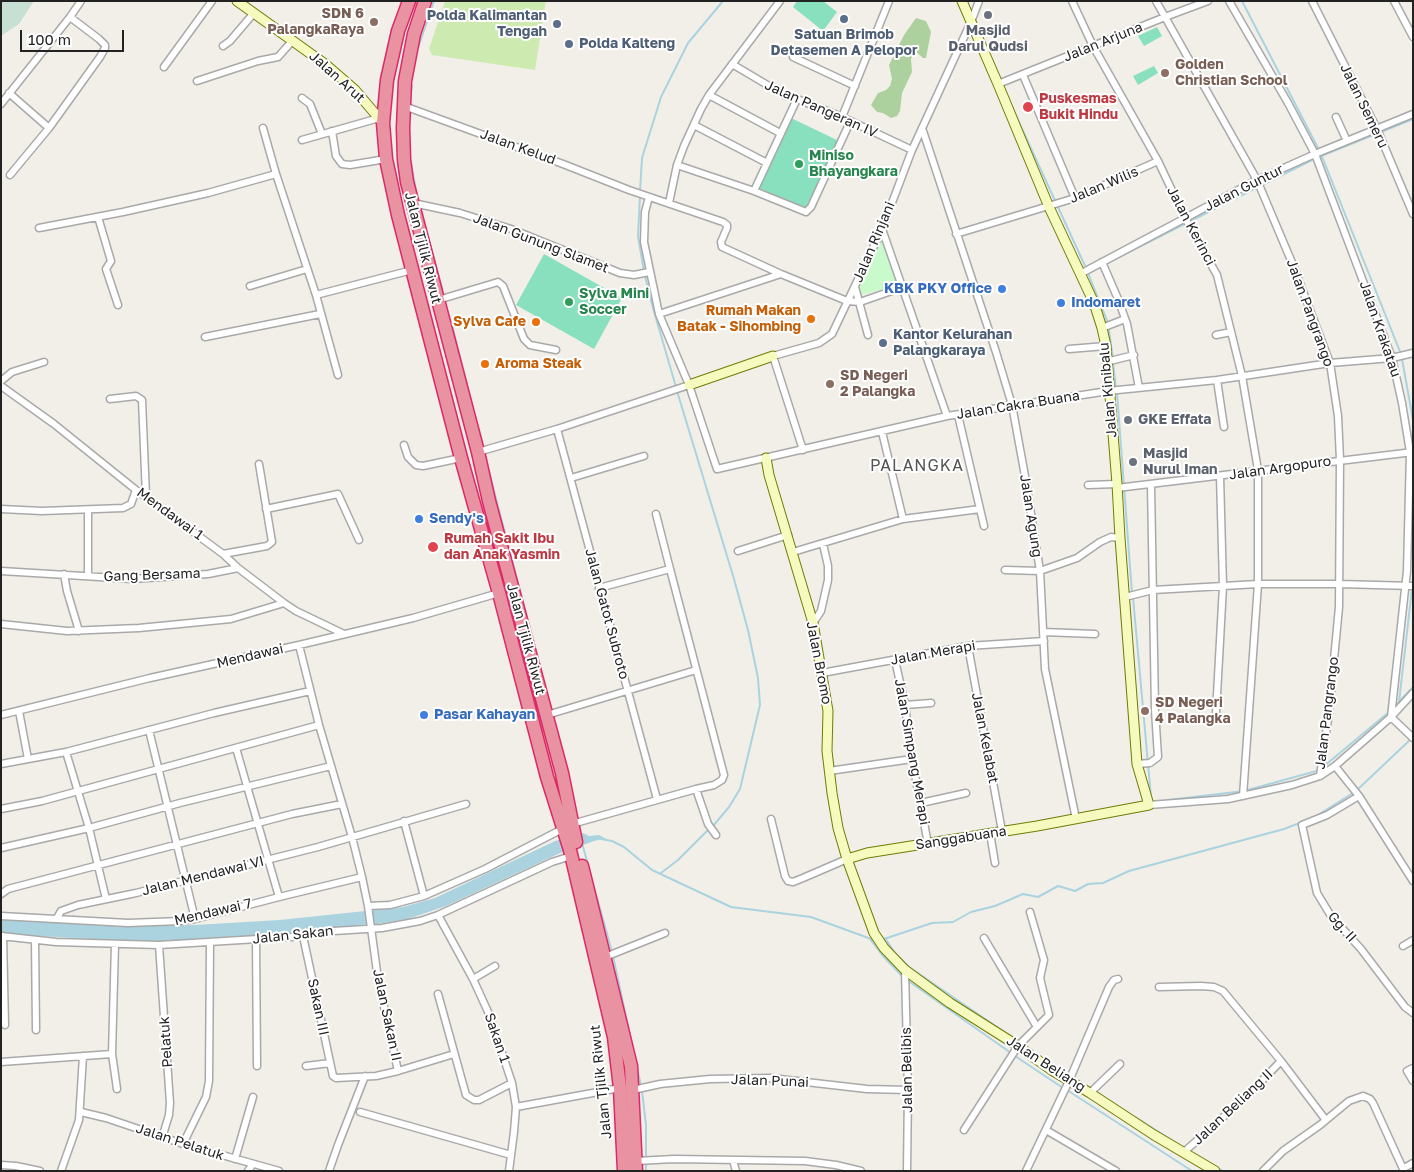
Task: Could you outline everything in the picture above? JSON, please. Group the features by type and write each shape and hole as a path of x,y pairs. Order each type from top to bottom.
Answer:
{"highway":[{"name":"Jalan Tjilik Riwut","path":"409,1 398,31 387,80 381,120 386,159 412,270 547,778 571,839"},
{"name":"Jalan Tjilik Riwut","path":"425,1 412,41 405,82 403,128 407,182 478,452 489,501 562,773 571,839 614,1037 620,1088 624,1171"},
{"path":"387,80 405,82"},
{"path":"381,120 395,128 403,128"},
{"path":"432,346 449,341"},
{"name":"Jalan Tjilik Riwut","path":"591,926 604,957 631,1066 636,1166"}],"street":[{"path":"1,104 70,18 81,1"},
{"path":"164,67 212,1"},
{"name":"Jalan Arut","path":"237,1 325,64 355,90 381,120"},
{"path":"669,203 677,165 694,125 710,95 780,1"},
{"path":"842,117 889,1"},
{"name":"Jalan Kinibalu","path":"962,1 1049,207 1094,303 1102,328 1106,346 1137,764 1149,805"},
{"name":"Jalan Rinjani","path":"685,386 773,356 819,343 828,338 839,321 882,229 912,150 979,1"},
{"name":"Jalan Kerinci","path":"1072,1 1093,46 1158,161 1185,218 1217,275 1242,376 1258,470"},
{"name":"Jalan Pangrango","path":"1156,1 1258,180 1330,363 1338,416 1340,460 1339,607 1329,712 1320,776"},
{"name":"Jalan Arjuna","path":"998,84 1208,1"},
{"name":"Jalan Krakatau","path":"1230,1 1315,154 1392,358 1411,452 1409,586 1391,716"},
{"name":"Jalan Semeru","path":"1312,1 1377,128 1413,214"},
{"path":"1394,1 1413,37"},
{"path":"223,46 230,41 253,14"},
{"path":"10,176 49,128 105,48 105,45 99,39 70,18"},
{"path":"197,81 258,61 278,57 293,40"},
{"path":"793,57 855,86"},
{"name":"Jalan Pangeran IV","path":"732,64 786,96 842,117 912,150"},
{"path":"1023,75 1075,198"},
{"path":"9,93 49,128"},
{"path":"710,95 780,133"},
{"path":"302,98 310,104 322,134"},
{"path":"754,191 797,99"},
{"name":"Jalan Kelud","path":"403,105 646,196"},
{"name":"Jalan Guntur","path":"1080,274 1258,180 1315,154 1413,114"},
{"path":"1336,117 1347,141"},
{"path":"302,140 381,120"},
{"path":"677,165 754,191 803,212 809,210 850,122"},
{"path":"694,125 767,163"},
{"path":"263,128 276,174 316,295 338,376"},
{"name":"Jalan Agung","path":"922,128 1012,405 1040,571 1045,669 1076,819"},
{"path":"332,131 336,156 342,164 350,165 386,159"},
{"name":"Jalan Wilis","path":"1049,207 1075,198 1158,161"},
{"path":"39,228 208,193 276,174"},
{"path":"478,452 557,429 685,386 645,273 644,226 646,196 723,222 727,228 721,242 722,247 847,301 860,302 903,287"},
{"name":"Jalan Gunung Slamet","path":"413,203 460,213 511,229 620,273 645,273"},
{"path":"956,234 1049,207"},
{"path":"98,217 111,261 106,269 118,305"},
{"path":"882,229 947,416"},
{"path":"1102,262 1125,319 1140,388"},
{"path":"250,286 307,269"},
{"path":"316,295 412,270"},
{"path":"658,314 781,274"},
{"path":"438,300 498,282 504,289 524,339 530,344 556,350"},
{"path":"855,287 868,334"},
{"path":"205,337 320,314"},
{"path":"1102,328 1125,319"},
{"path":"1216,335 1231,332"},
{"path":"1069,349 1106,346"},
{"name":"Jalan Cakra Buana","path":"685,386 717,469 947,416 1012,405 1108,391 1217,380 1330,363 1392,358 1413,353"},
{"path":"1106,362 1134,355"},
{"path":"773,356 803,450"},
{"path":"1,381 12,372 44,362"},
{"path":"1217,380 1224,427"},
{"name":"Mendawai 1","path":"1,386 54,424 136,490 223,554 238,568 284,603 296,611 344,634"},
{"path":"110,399 136,396 142,400 146,496"},
{"path":"958,415 984,526"},
{"name":"Jalan Gatot Subroto","path":"557,429 586,530 599,588 657,800"},
{"path":"882,432 903,519"},
{"path":"404,445 408,457 416,465 423,466 461,458"},
{"name":"Jalan Argopuro","path":"1088,485 1151,485 1411,452"},
{"path":"571,478 644,456"},
{"name":"Jalan Bromo","path":"766,458 769,475 813,623 828,711 827,751 838,828 851,871 874,933 884,948"},
{"path":"223,554 267,546 271,543 259,464"},
{"path":"1243,796 1258,584 1258,470"},
{"path":"1216,713 1223,586 1220,476"},
{"path":"1137,764 1150,763 1158,757 1151,485"},
{"path":"1,509 88,510 126,507 131,504 136,490"},
{"path":"266,509 338,494 359,540"},
{"path":"793,552 903,519 980,509"},
{"path":"88,510 88,576"},
{"path":"369,909 424,896 516,854 571,839 657,800 717,784 722,780 724,775 656,514"},
{"path":"738,551 788,536"},
{"path":"1004,570 1040,571 1077,558 1100,542 1111,537 1120,538"},
{"path":"813,623 821,611 828,580 828,566 823,544"},
{"name":"Gang Bersama","path":"1,572 132,579 208,574 238,568"},
{"path":"599,588 670,569"},
{"path":"64,574 78,631"},
{"path":"1125,597 1153,590 1258,584 1409,586"},
{"name":"Mendawai","path":"1,715 150,678 299,646 413,618 499,594"},
{"path":"1,624 66,631 138,628 231,619 284,603"},
{"path":"1043,632 1095,634"},
{"name":"Jalan Merapi","path":"822,674 968,646 1044,641"},
{"name":"Jalan Sakan II","path":"299,646 362,877 369,909 378,979 398,1071 386,1074 335,1077"},
{"name":"Jalan Kelabat","path":"968,646 1002,831"},
{"name":"Jalan Simpang Merapi","path":"895,660 905,705 912,759 928,844"},
{"path":"547,715 696,670"},
{"path":"1,764 66,752 310,691"},
{"path":"1076,819 1149,805 1228,799 1292,785 1320,776 1391,716 1413,693"},
{"path":"905,705 931,703"},
{"path":"19,711 28,759"},
{"path":"1391,716 1412,737"},
{"path":"1,809 42,801 319,725"},
{"path":"149,730 196,919"},
{"path":"236,748 279,896"},
{"path":"66,752 89,828 106,899"},
{"path":"829,771 912,759"},
{"path":"1,848 89,828 168,806 331,766"},
{"path":"1334,766 1358,794 1413,881"},
{"path":"696,789 712,829"},
{"path":"921,803 966,793"},
{"name":"Gg. II","path":"1358,794 1327,815 1302,825 1317,894 1331,916 1361,949 1405,1007 1413,1013"},
{"path":"1,894 8,889 292,814 342,804"},
{"name":"Jalan Mendawai VI","path":"57,918 59,913 64,910 268,860 466,804"},
{"path":"771,819 785,876 788,881 793,882 847,859"},
{"name":"Sanggabuana","path":"847,859 867,853 1076,819"},
{"path":"404,821 424,896"},
{"path":"990,833 995,863"},
{"name":"Jalan Sakan","path":"2,936 35,940 115,944 210,943 303,936 334,931 403,925 438,915 552,862 571,839"},
{"name":"Mendawai 7","path":"1,916 143,924 164,923 196,919 279,896 362,877"},
{"path":"964,1130 1018,1046 1050,1013 1040,978 1044,960 1030,912"},
{"name":"Sakan 1","path":"438,915 473,979 489,1014 512,1083 516,1107 508,1171"},
{"path":"604,957 665,934"},
{"path":"2,936 5,1025"},
{"name":"Sakan III","path":"303,936 332,1073 335,1077"},
{"path":"984,938 1037,1027"},
{"path":"35,940 36,1030"},
{"path":"256,940 257,1066"},
{"path":"1403,946 1413,940"},
{"path":"183,1144 206,1097 209,1082 210,943"},
{"path":"115,944 112,1054 117,1089"},
{"name":"Pelatuk","path":"159,944 170,1103 169,1115 162,1138"},
{"name":"Jalan Beliang","path":"884,948 905,970 950,1003 1154,1135 1215,1171"},
{"path":"473,979 495,966"},
{"name":"Jalan Belibis","path":"905,970 908,1090 906,1171"},
{"path":"1026,1171 1069,1081 1107,991 1113,981 1118,979"},
{"path":"1159,987 1200,986 1223,990 1326,1119"},
{"path":"438,994 464,1091 469,1098 479,1100 512,1083"},
{"path":"1,1062 112,1054"},
{"path":"398,1071 454,1054"},
{"path":"61,1171 81,1112 83,1056"},
{"name":"Jalan Beliang II","path":"1184,1152 1248,1095 1281,1061"},
{"path":"306,1066 330,1062"},
{"path":"1090,1093 1120,1064"},
{"path":"1413,1068 1407,1071 1413,1081"},
{"path":"329,1171 365,1076"},
{"name":"Jalan Punai","path":"633,1090 660,1084 710,1079 771,1078 867,1088 908,1090"},
{"path":"516,1107 620,1088"},
{"path":"235,1159 253,1097"},
{"path":"1263,1171 1283,1151 1349,1101 1359,1097 1366,1097 1373,1103 1404,1170 1413,1163"},
{"name":"Jalan Pelatuk","path":"81,1112 106,1118 162,1138 252,1165 279,1171"},
{"path":"360,1112 511,1155"},
{"path":"1046,1130 1116,1171"},
{"path":"636,1166 733,1160 820,1162 861,1171"},
{"path":"733,1160 736,1171"},
{"path":"1,1165 40,1171"},
{"path":"248,1171 252,1165"}],"green space":[{"path":"1,1 34,1 19,24 1,36"},
{"path":"445,1 546,1 535,70 432,55 429,49"},
{"path":"797,1 823,1 837,12 823,31 793,7"},
{"path":"916,18 926,21 931,32 926,58 923,58 915,51 911,59 912,72 902,93 900,111 897,116 891,118 877,112 871,105 878,93 890,86 892,79 889,65 904,35"},
{"path":"1157,27 1162,36 1144,46 1138,36"},
{"path":"1154,66 1158,73 1138,85 1133,76"},
{"name":"Miniso Bhayangkara","path":"791,118 839,141 807,210 759,188"},
{"path":"881,240 884,241 898,281 893,286 861,295 858,288"},
{"name":"Sylva Mini Soccer","path":"544,254 622,298 594,349 516,305"}],"water":[{"path":"583,833 589,836 599,835 608,840 594,841 558,854 446,906 408,919 274,935 150,942 1,934 1,919 137,926 195,925 280,920 403,907 435,898 555,841"}],"waterway":[{"path":"418,48 434,1"},
{"path":"640,192 642,158 661,97 688,43 723,1"},
{"path":"1242,1 1319,150"},
{"path":"410,99 412,86"},
{"path":"1012,107 1086,268"},
{"path":"1381,132 1413,119"},
{"path":"1262,185 1316,158 1376,134"},
{"path":"1321,154 1401,354"},
{"path":"410,158 416,190"},
{"path":"1115,259 1258,187"},
{"path":"640,196 638,236 644,271"},
{"path":"422,214 442,288"},
{"path":"1088,273 1108,323 1113,359"},
{"path":"645,276 676,387"},
{"path":"452,325 477,425"},
{"path":"1402,359 1413,420"},
{"path":"1113,363 1116,388"},
{"path":"677,391 734,579 748,630 758,678 760,705 740,789 729,807 713,826"},
{"path":"1117,393 1132,593"},
{"path":"485,456 532,637"},
{"path":"1399,702 1413,580"},
{"path":"1133,597 1151,797"},
{"path":"1394,707 1413,687"},
{"path":"1323,767 1389,712"},
{"path":"1318,815 1356,791 1411,739"},
{"path":"1168,800 1244,791 1320,770"},
{"path":"881,940 932,923 953,922 971,912 995,906 1023,894 1038,897 1058,886 1075,891 1088,884 1103,883 1129,871 1284,829 1302,822"},
{"path":"661,873 678,860 709,829"},
{"path":"601,839 612,841 624,847 652,870 731,907 811,917 874,940"},
{"path":"582,843 612,952"},
{"path":"885,938 895,953 909,967 1010,1036"},
{"path":"870,939 903,977"},
{"path":"613,956 641,1086"},
{"path":"907,980 1011,1053"},
{"path":"1015,1056 1063,1088"},
{"path":"1045,1060 1059,1070"},
{"path":"1067,1090 1192,1171"},
{"path":"642,1091 646,1125 646,1156"},
{"path":"1135,1117 1184,1148"},
{"path":"646,1164 646,1171"},
{"path":"1216,1167 1223,1171"}],"place":[{"name":"Masjid Darul Qudsi","path":"988,15"},
{"name":"Satuan Brimob Detasemen A Pelopor","path":"844,19"},
{"name":"SDN 6 PalangkaRaya","path":"374,22"},
{"name":"Polda Kalimantan Tengah","path":"557,24"},
{"name":"Polda Kalteng","path":"569,44"},
{"name":"Golden Christian School","path":"1165,73"},
{"name":"Puskesmas Bukit Hindu","path":"1028,107"},
{"name":"Miniso Bhayangkara","path":"799,164"},
{"name":"KBK PKY Office","path":"1002,289"},
{"name":"Sylva Mini Soccer","path":"569,302"},
{"name":"Indomaret","path":"1061,303"},
{"name":"Rumah Makan Batak - Sihombing","path":"811,319"},
{"name":"Sylva Cafe","path":"536,322"},
{"name":"Kantor Kelurahan Palangkaraya","path":"883,343"},
{"name":"Aroma Steak","path":"485,364"},
{"name":"SD Negeri 2 Palangka","path":"830,384"},
{"name":"GKE Effata","path":"1128,420"},
{"name":"Masjid Nurul Iman","path":"1133,462"},
{"name":"Sendy's","path":"419,519"},
{"name":"Rumah Sakit Ibu dan Anak Yasmin","path":"433,547"},
{"name":"SD Negeri 4 Palangka","path":"1145,711"},
{"name":"Pasar Kahayan","path":"424,715"}],"district":[{"name":"PALANGKA","path":"917,466"}]}
